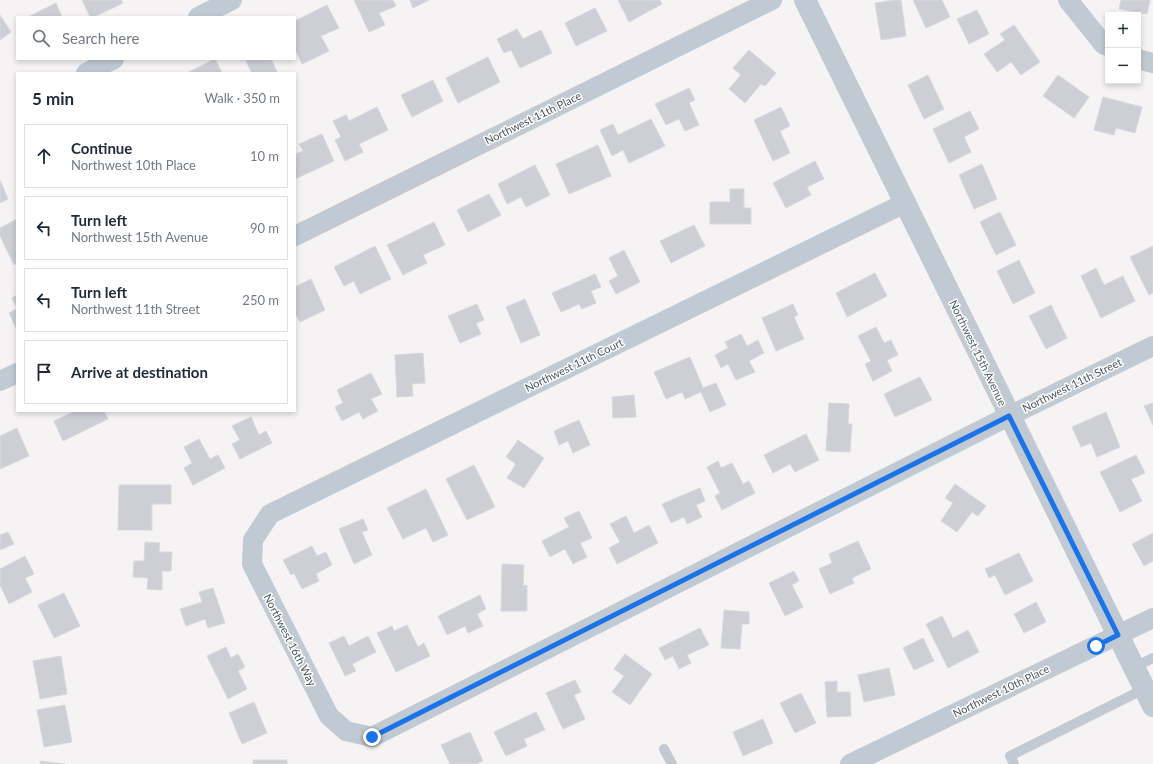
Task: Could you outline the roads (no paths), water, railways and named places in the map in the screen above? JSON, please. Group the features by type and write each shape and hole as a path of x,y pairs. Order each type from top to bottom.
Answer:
{"street":[{"path":"200,16 232,0"},
{"name":"Northwest 11th Place","path":"296,236 772,0"},
{"name":"Northwest 15th Avenue","path":"805,0 1118,635 1144,663 1149,698"},
{"path":"1068,0 1105,45"},
{"path":"88,72 112,60"},
{"path":"1141,60 1153,63"},
{"name":"Northwest 11th Court","path":"253,540 270,514 905,203"},
{"name":"Northwest 11th Street","path":"346,731 372,737 1009,416 1153,346"},
{"path":"0,381 16,373"},
{"name":"Northwest 16th Way","path":"253,540 252,564 329,716 346,731"},
{"name":"Northwest 10th Place","path":"850,764 1153,618"}],"lane":[{"path":"1014,764 1010,756 1149,698"},
{"path":"664,749 672,764"}]}
